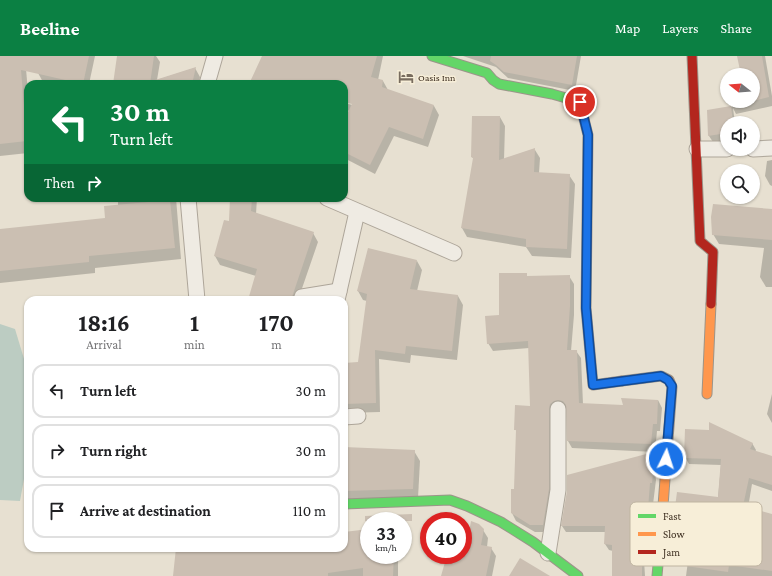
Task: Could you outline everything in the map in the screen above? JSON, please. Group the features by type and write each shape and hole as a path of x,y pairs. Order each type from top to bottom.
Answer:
{"street":[{"path":"207,80 215,56"},
{"path":"432,56 487,73 492,80 500,84 552,94 580,102 588,135 586,308 593,385 661,376 668,380 672,386 663,502"},
{"path":"692,56 700,241 713,252 707,394"},
{"path":"760,148 772,148"},
{"path":"697,149 720,149"},
{"path":"188,202 197,296"},
{"path":"336,202 454,253"},
{"path":"338,296 358,212"},
{"path":"548,553 558,490 558,409"},
{"path":"348,504 450,500 475,508 532,540 578,576"},
{"path":"657,576 658,566"}],"shaded area":[{"path":"0,324 15,329 24,359 24,479 20,501 0,500"}],"building":[{"path":"0,56 89,56 84,80 65,80 21,70 24,106 24,141 0,144"},
{"path":"117,56 154,56 151,80 114,80"},
{"path":"262,56 377,56 371,77 383,80 382,87 434,105 423,139 389,127 370,165 348,154 348,112 352,104 348,103 348,80 251,80"},
{"path":"491,56 577,56 572,85 504,72 490,61"},
{"path":"737,56 762,56 769,97 760,99 760,68 740,68"},
{"path":"196,67 193,80 155,80"},
{"path":"731,108 732,116 720,116 720,134 708,136 707,110"},
{"path":"472,116 500,116 499,160 535,148 534,172 570,174 567,249 526,247 526,239 461,228 473,158 471,157"},
{"path":"148,202 170,202 175,248 89,256 89,262 0,271 0,229 105,218 104,206"},
{"path":"230,202 252,202 251,211 314,232 292,296 249,296 257,269 214,256 224,220 229,221"},
{"path":"713,204 772,209 772,240 712,235 711,217"},
{"path":"368,248 417,260 410,289 458,295 452,351 406,346 405,354 375,350 376,403 348,404 348,363 358,362 367,294 357,291"},
{"path":"499,273 527,273 527,276 570,275 570,306 567,350 577,350 579,403 623,405 621,398 658,400 657,424 653,424 651,444 567,441 566,405 563,401 558,400 550,404 549,489 543,525 530,525 511,513 511,489 514,489 516,430 514,430 515,405 530,406 528,341 487,344 485,316 499,315"},
{"path":"709,422 753,443 750,449 772,456 772,485 749,478 744,502 676,502 677,492 718,497 721,459 684,458 685,429 709,430"},
{"path":"348,447 415,450 413,489 348,491"},
{"path":"650,453 653,473 652,483 650,483 649,502 630,502 630,566 642,566 642,576 612,576 612,545 604,544 605,526 561,526 567,491 567,475"},
{"path":"762,511 772,514 772,571 736,566 762,566"},
{"path":"472,521 479,524 484,529 481,545 492,547 486,576 441,576 444,564 472,564"},
{"path":"360,530 360,564 394,564 393,576 363,576 363,568 328,573 328,576 173,576 176,552 348,552 348,532"},
{"path":"520,558 550,576 509,576"},
{"path":"686,566 729,566 728,572"}],"traffic: fast":[{"path":"432,56 487,73 499,84 552,94 580,102 582,111"},
{"path":"348,504 450,500 467,506 501,522 533,542 578,576"},
{"path":"657,576 658,566"}],"traffic: slow":[{"path":"707,394 711,304"},
{"path":"622,381 661,376 669,380 672,387 663,502"}],"traffic: jam":[{"path":"692,56 700,241 713,252 711,304"},
{"path":"582,111 588,135 586,308 593,385 622,381"}],"place":[{"name":"Oasis Inn","path":"406,77"}],"route":[{"path":"580,102 588,135 586,308 593,385 661,376 668,380 672,386 666,459"}]}
